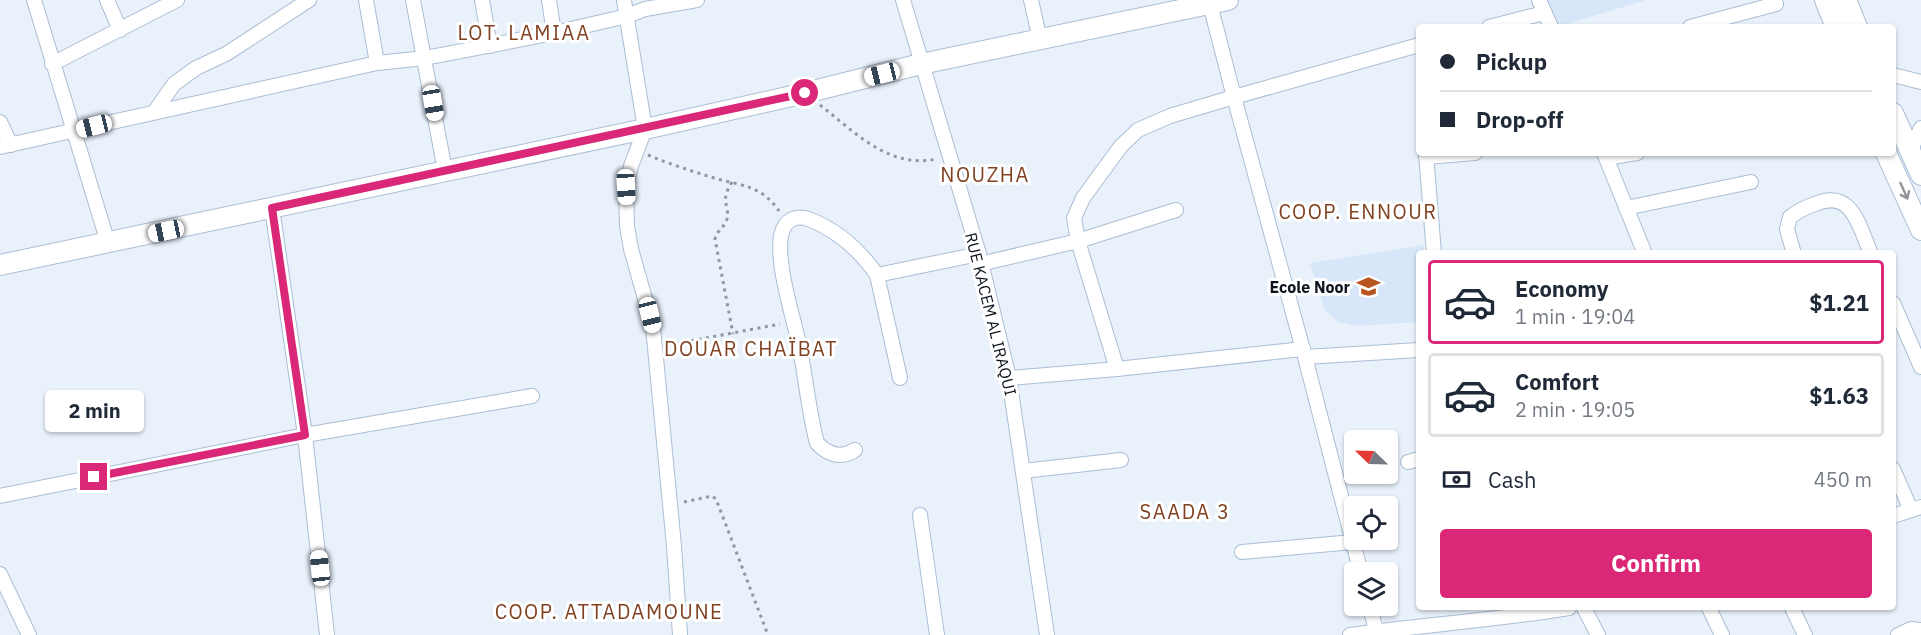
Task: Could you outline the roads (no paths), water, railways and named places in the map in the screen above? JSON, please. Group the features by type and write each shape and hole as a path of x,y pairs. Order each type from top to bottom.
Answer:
{"street":[{"path":"34,0 108,243"},
{"path":"107,0 120,30"},
{"path":"52,64 177,0"},
{"path":"155,111 174,84 196,68 226,54 309,0"},
{"path":"366,0 378,63"},
{"path":"413,0 445,171"},
{"path":"482,0 490,46"},
{"path":"549,0 554,33"},
{"path":"624,0 645,129 626,187 627,226 631,249 653,327 681,635"},
{"path":"0,122 5,146 378,63 425,58 490,46 627,16 645,9 696,0"},
{"name":"RUE KACEM AL IRAQUI","path":"903,0 979,259 1009,378 1047,635"},
{"path":"1030,0 1040,40"},
{"path":"1825,0 1835,24"},
{"path":"1846,0 1856,24"},
{"path":"0,265 645,129 921,64 1219,2 1234,98 1344,507"},
{"path":"1701,24 1776,4"},
{"path":"1497,24 1542,6 1550,24"},
{"path":"1116,369 1078,241 1074,218 1083,198 1121,146 1138,130 1170,116 1416,46"},
{"path":"1896,76 1921,82"},
{"path":"1896,120 1921,175"},
{"path":"1910,151 1921,128"},
{"path":"1426,156 1434,250"},
{"path":"1605,156 1643,250"},
{"path":"1888,156 1921,230"},
{"path":"1626,208 1751,182"},
{"path":"1793,250 1787,229 1790,217 1828,199 1836,199 1850,209 1869,250"},
{"path":"272,208 305,435 327,635"},
{"path":"877,275 1078,241 1176,210"},
{"path":"855,450 840,456 829,454 817,443 781,249 786,223 793,218 803,217 819,223 851,245 866,259 877,275 900,378"},
{"path":"1896,310 1921,367"},
{"path":"1009,378 1304,353 1416,350"},
{"path":"0,495 305,435 532,396"},
{"path":"1023,471 1122,460"},
{"path":"1896,474 1916,508 1896,515"},
{"path":"920,515 937,635"},
{"path":"1242,552 1344,543"},
{"path":"0,574 29,635"},
{"path":"1350,635 1557,610"},
{"path":"1585,610 1598,635"},
{"path":"1710,610 1722,635"},
{"path":"1793,610 1805,635"},
{"path":"1372,616 1376,631"},
{"path":"1898,635 1911,629 1921,630"}],"place":[{"name":"Ecole Noor","path":"1368,287"}],"district":[{"name":"LOT. LAMIAA","path":"524,32"},
{"name":"NOUZHA","path":"985,174"},
{"name":"COOP. ENNOUR","path":"1358,211"},
{"name":"DOUAR CHAÏBAT","path":"751,348"},
{"name":"SAADA 3","path":"1185,511"},
{"name":"COOP. ATTADAMOUNE","path":"609,611"}]}
